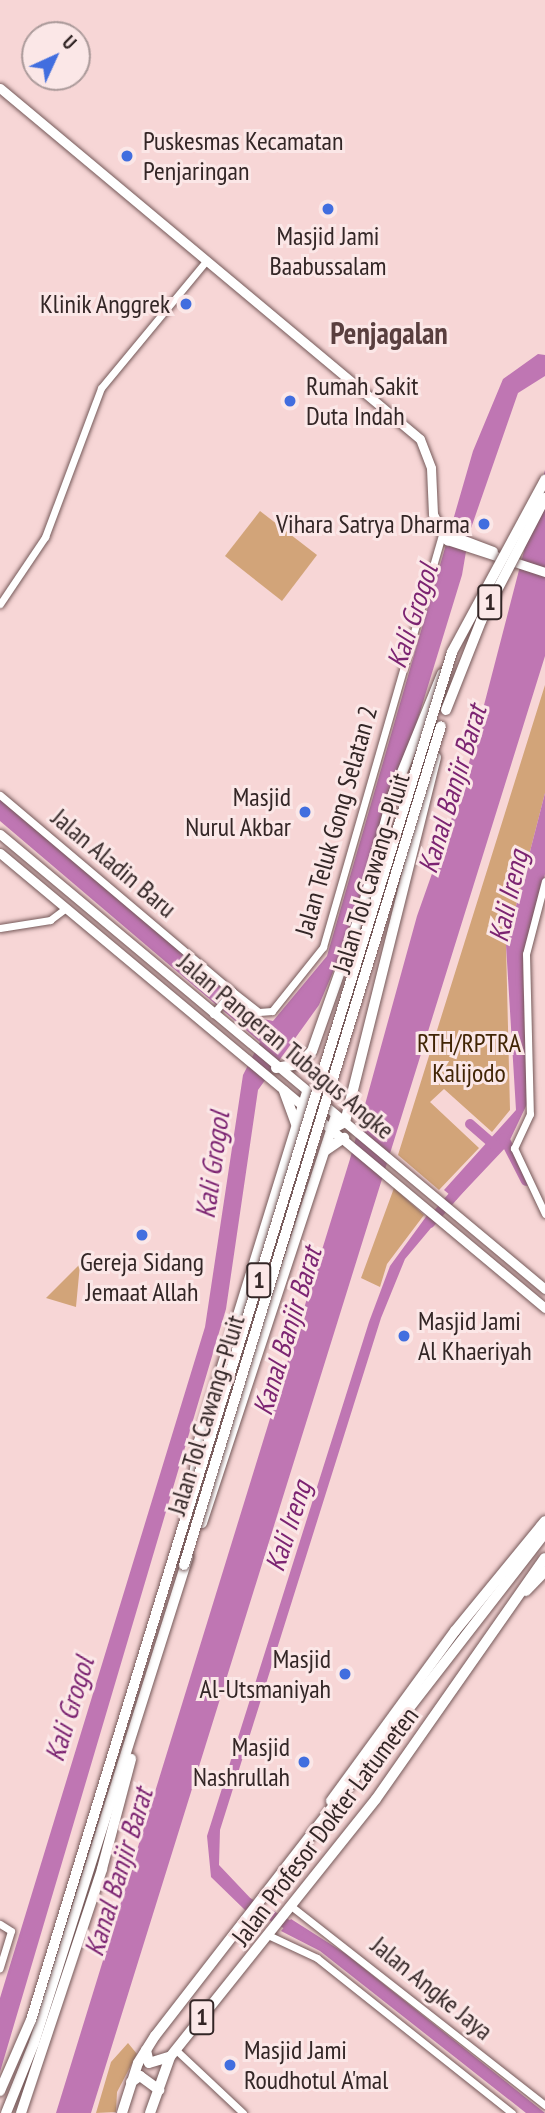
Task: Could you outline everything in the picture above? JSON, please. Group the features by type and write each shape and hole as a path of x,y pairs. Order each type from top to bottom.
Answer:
{"highway":[{"name":"Jalan Tol Cawang–Pluit","path":"0,2091 30,2020 453,652 545,480"},
{"name":"Jalan Tol Cawang–Pluit","path":"6,2113 138,1718 441,726 481,621 545,498"},
{"path":"275,1067 308,1057 340,972 393,797 453,652"},
{"path":"184,1565 284,1280 332,1129 345,1122 375,983 441,726"},
{"path":"284,1091 294,1110 295,1138"},
{"path":"193,1496 200,1441 307,1093"},
{"path":"325,1151 345,1139"},
{"path":"21,2113 37,2079 128,1770 138,1718"}],"main road":[{"path":"0,88 420,439 431,468 434,504 445,534 468,545 545,572"},
{"path":"198,253 218,270"},
{"path":"519,562 545,567"},
{"name":"Jalan Pangeran Tubagus Angke","path":"0,834 125,940 215,1011 275,1067 450,1208 545,1289"},
{"name":"Jalan Pangeran Tubagus Angke","path":"0,853 545,1308"},
{"path":"97,935 107,934 107,925"},
{"path":"125,940 118,947 140,972"},
{"path":"517,1285 526,1274"},
{"name":"Jalan Profesor Dokter Latumeten","path":"261,1901 455,1630 545,1521"},
{"name":"Jalan Profesor Dokter Latumeten","path":"122,2113 146,2048 228,1946 448,1651 545,1533"},
{"name":"1","path":"526,1591 545,1558"},
{"name":"Jalan Profesor Dokter Latumeten","path":"150,2113 173,2053 287,1911 526,1591 545,1571"},
{"path":"146,2048 149,2063 173,2053"},
{"path":"131,2083 140,2076 159,2090"}],"street":[{"path":"0,604 45,537 101,388 206,261"},
{"name":"Jalan Teluk Gong Selatan 2","path":"259,1012 276,1008 323,947 445,534"},
{"name":"Jalan Aladin Baru","path":"0,795 231,992 259,1012"},
{"path":"545,881 526,954 530,1114 514,1148 545,1214"},
{"path":"0,928 50,920 66,908"},
{"path":"215,1011 231,992"},
{"name":"Jalan Angke Jaya","path":"287,1911 545,2105"},
{"path":"0,1924 11,1931 0,1968"},
{"path":"270,1933 317,1958 438,2057 512,2113"},
{"path":"173,2053 243,2113"}],"green space":[{"path":"260,511 317,555 282,601 225,556"},
{"name":"RTH/RPTRA Kalijodo","path":"545,685 545,793 506,945 510,1110 492,1132 444,1089 430,1102 479,1148 439,1190 398,1155"},
{"path":"394,1188 424,1215 387,1264 380,1287 361,1278"},
{"path":"80,1264 76,1307 46,1298"},
{"path":"128,2043 137,2054 117,2092 116,2112 96,2113 111,2062"}],"shaded area":[{"path":"538,354 545,355 545,376 518,393 469,534 462,575 359,911 319,1005 258,1090 226,1309 0,2072 0,1998 205,1327 243,1075 260,1042 0,821 0,799 259,1018 273,1021 327,956 473,451 503,379"},
{"path":"545,470 545,656 91,2113 56,2113 350,1159 417,916 463,786"},
{"path":"545,793 545,874 523,968 527,1104 507,1146 456,1200 444,1190 516,1110 506,945"},
{"path":"428,1214 436,1222 405,1259 381,1318 220,1830 219,1865 254,1902 246,1911 211,1877 207,1836 369,1322 390,1266"},
{"path":"291,1919 346,1954 545,2113 526,2113 320,1951 281,1931"}],"waterway":[{"path":"470,1124 496,1147"},
{"path":"504,1138 526,1181"},
{"name":"Kali Ireng","path":"430,1223 461,1187"},
{"name":"Kali Ireng","path":"249,1903 299,1931"}],"place":[{"name":"Puskesmas Kecamatan Penjaringan","path":"127,156"},
{"name":"Masjid Jami Baabussalam","path":"328,209"},
{"name":"Klinik Anggrek","path":"186,304"},
{"name":"Rumah Sakit Duta Indah","path":"290,401"},
{"name":"Vihara Satrya Dharma","path":"484,524"},
{"name":"Masjid Nurul Akbar","path":"305,812"},
{"name":"Gereja Sidang Jemaat Allah","path":"142,1235"},
{"name":"Masjid Jami Al Khaeriyah","path":"404,1336"},
{"name":"Masjid Al-Utsmaniyah","path":"345,1674"},
{"name":"Masjid Nashrullah","path":"304,1762"},
{"name":"Masjid Jami Roudhotul A'mal","path":"230,2065"}],"district":[{"name":"Penjagalan","path":"389,333"}],"water label":[{"name":"Kali Grogol","path":"412,616"},
{"name":"Kanal Banjir Barat","path":"452,789"},
{"name":"Kali Grogol","path":"212,1165"},
{"name":"Kanal Banjir Barat","path":"287,1331"},
{"name":"Kali Grogol","path":"69,1709"},
{"name":"Kanal Banjir Barat","path":"118,1872"}]}
